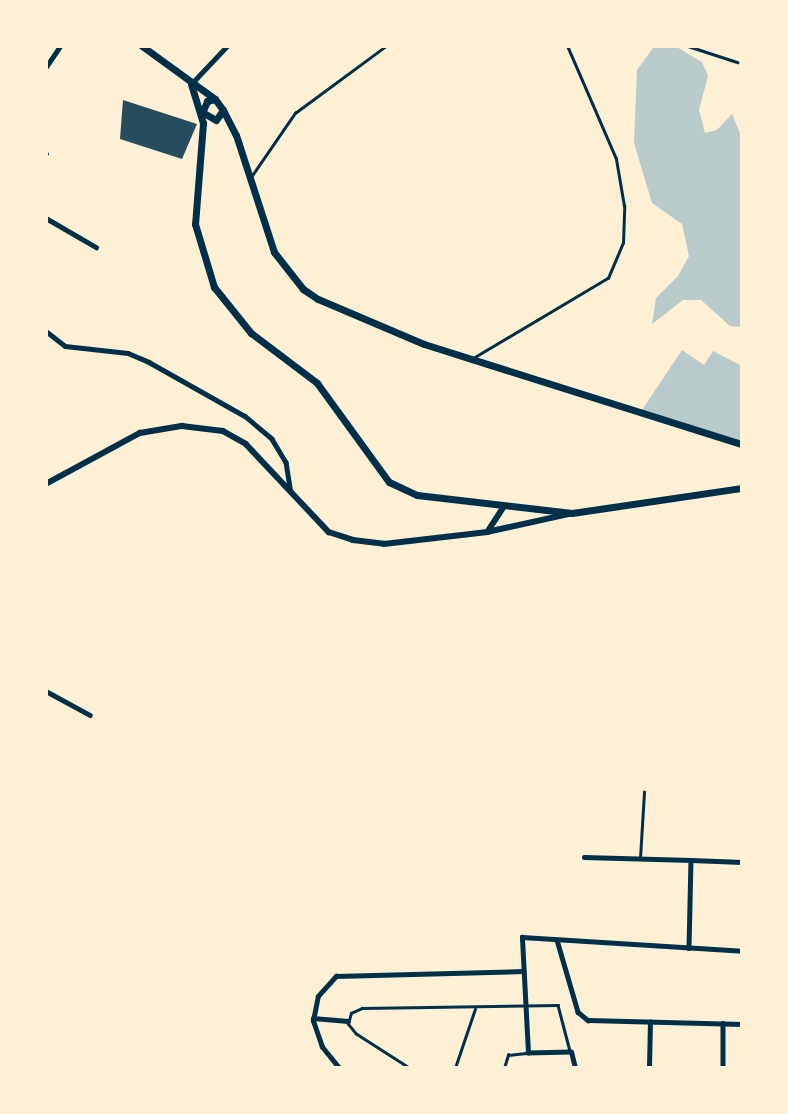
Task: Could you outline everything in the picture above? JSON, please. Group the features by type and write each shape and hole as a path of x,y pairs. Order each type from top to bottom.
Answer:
{"main road":[{"path":"142,46 191,84 215,99 223,110 250,180 274,252 303,289 424,344 742,444"},
{"path":"191,84 202,113 216,120 223,110"},
{"path":"215,99 207,101 202,113 195,224 214,287 230,309 269,349 317,383 396,487 503,508 572,513 742,488"}],"street":[{"path":"46,67 60,46"},
{"path":"191,84 227,46"},
{"path":"46,218 96,247"},
{"path":"46,331 65,346 128,353 149,362 245,416 272,439 286,462 291,493"},
{"path":"46,484 140,433 182,426 223,431 246,444 329,532 353,540 384,544 487,532 572,513"},
{"path":"487,532 497,523 503,508"},
{"path":"46,691 90,714"},
{"path":"584,857 742,862"},
{"path":"689,948 691,860"},
{"path":"574,1068 570,1052 528,1053 522,937 742,951"},
{"path":"557,940 582,1017 650,1022 742,1024"},
{"path":"339,1068 322,1047 313,1018 320,991 340,974 523,972"},
{"path":"313,1018 348,1021"},
{"path":"649,1068 650,1022"},
{"path":"723,1024 723,1068"}],"lane":[{"path":"250,180 295,112 386,46"},
{"path":"472,359 608,278 623,244 624,206 616,159 567,46"},
{"path":"688,46 737,62"},
{"path":"640,860 644,792"},
{"path":"409,1068 356,1034 348,1021 351,1013 362,1008 475,1009 558,1005 570,1052"},
{"path":"455,1068 475,1009"},
{"path":"504,1068 508,1054 528,1053"}],"shaded area":[{"path":"675,46 702,62 708,76 699,110 705,133 717,130 732,114 742,138 742,327 730,326 701,300 683,300 652,324 656,298 678,276 689,256 682,224 652,203 634,143 637,70 653,48"},
{"path":"682,350 704,365 713,351 742,366 742,444 642,410"}],"building":[{"path":"123,100 197,124 182,159 120,139"}]}
